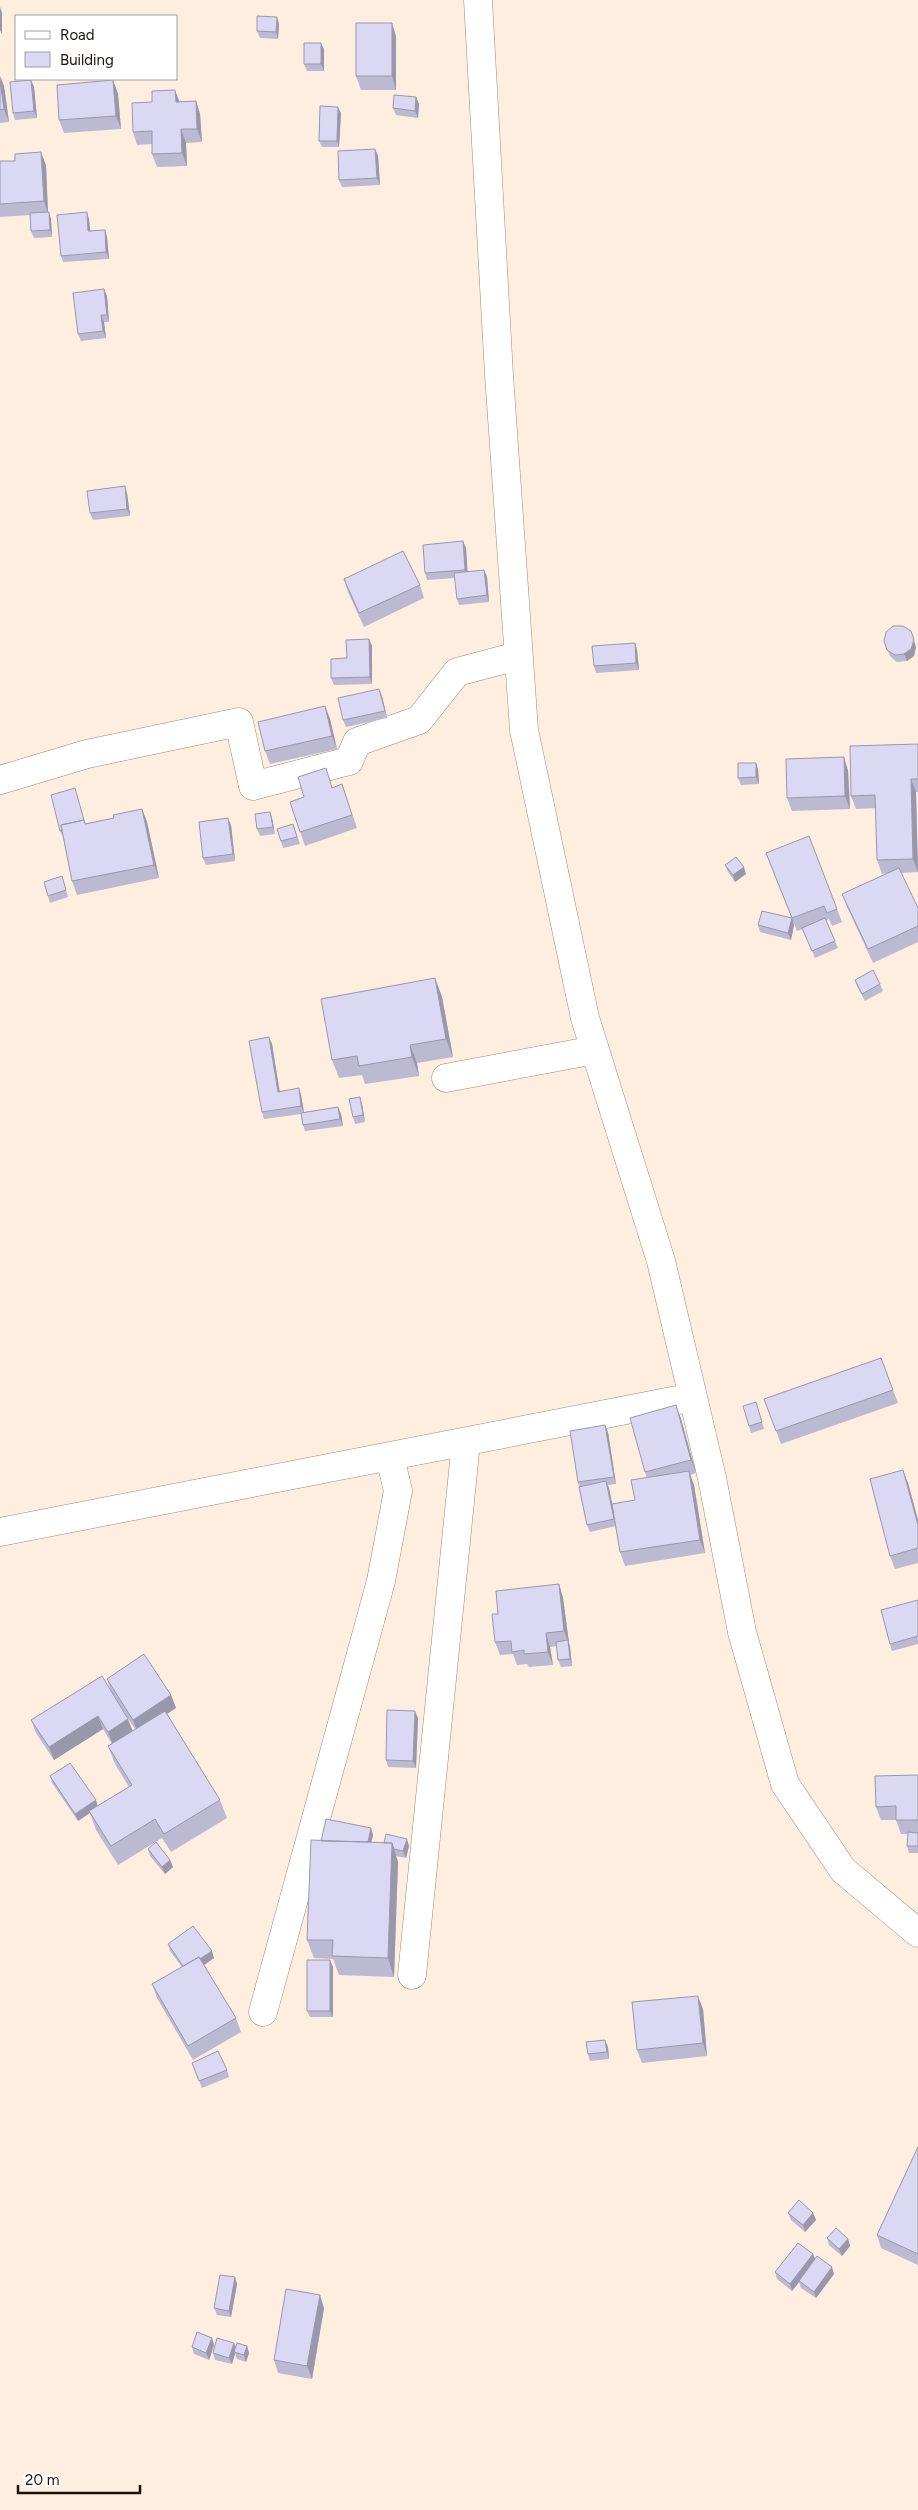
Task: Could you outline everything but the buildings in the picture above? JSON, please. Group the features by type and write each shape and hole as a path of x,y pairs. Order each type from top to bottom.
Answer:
{"street":[{"path":"478,0 498,366 524,730 585,1018 661,1261 712,1478 742,1632 785,1784 843,1870 918,1933"},
{"path":"0,780 87,754 240,722 253,786 349,761 357,742 419,720 457,672 518,656"},
{"path":"446,1078 595,1050"},
{"path":"0,1532 693,1398"},
{"path":"412,1974 466,1442"},
{"path":"263,2012 381,1580 398,1491 390,1457"}]}
